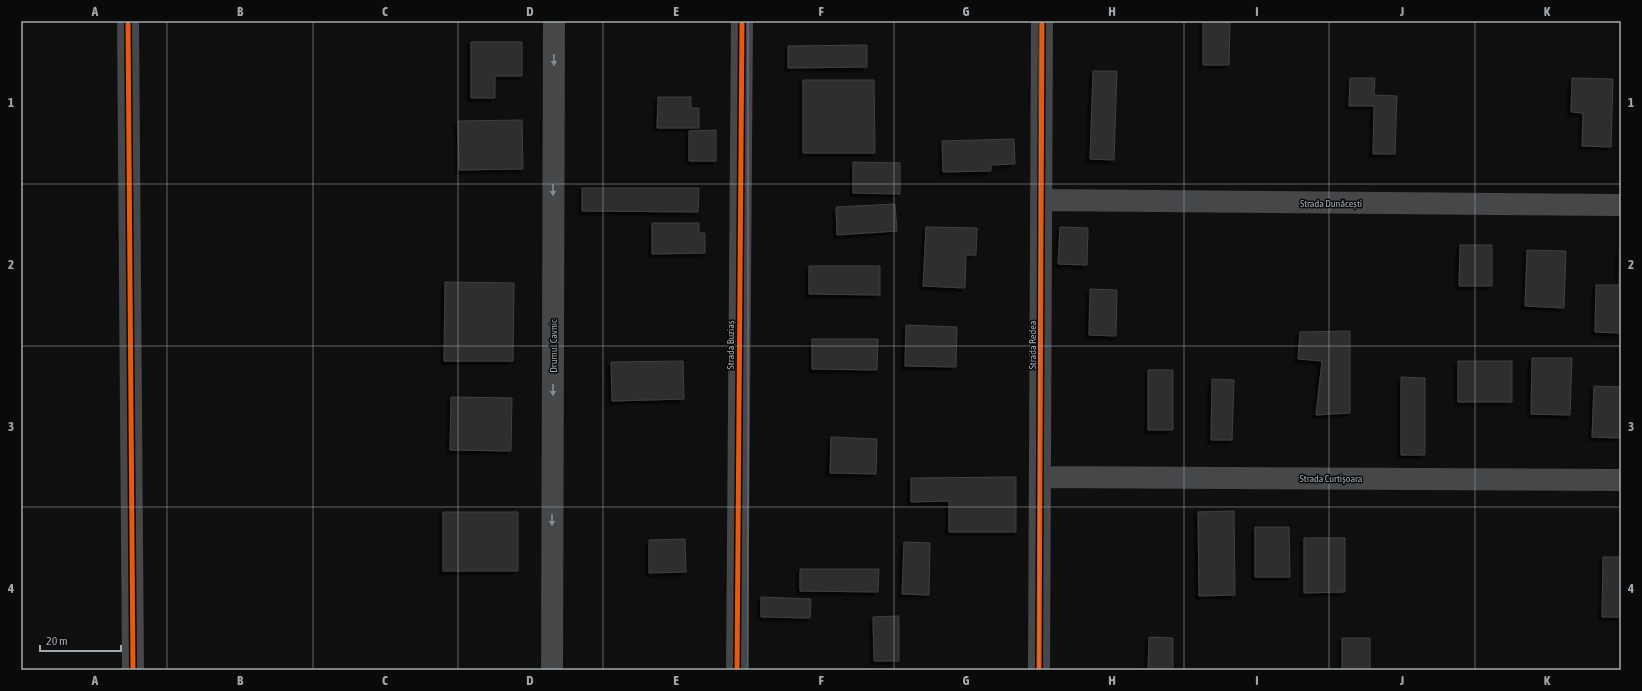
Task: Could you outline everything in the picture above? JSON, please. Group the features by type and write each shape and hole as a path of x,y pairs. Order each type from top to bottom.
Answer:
{"street":[{"path":"128,21 133,670"},
{"name":"Drumul Cavnic","path":"552,670 554,21"},
{"name":"Strada Buziaș","path":"737,670 742,21"},
{"name":"Strada Redea","path":"1039,670 1042,21"},
{"name":"Strada Dunăcești","path":"1041,200 1621,205"},
{"name":"Strada Curtișoara","path":"1040,477 1621,480"}],"building":[{"path":"1203,21 1230,21 1229,65 1203,65"},
{"path":"471,42 522,42 522,76 495,76 495,98 471,98"},
{"path":"867,45 867,67 788,68 788,46"},
{"path":"1093,71 1117,71 1114,160 1090,159"},
{"path":"1350,78 1375,78 1374,95 1397,96 1395,154 1373,154 1374,106 1349,106"},
{"path":"1572,78 1613,79 1611,147 1582,146 1583,113 1571,112"},
{"path":"803,80 874,80 875,153 803,153"},
{"path":"658,97 691,97 691,108 699,108 699,128 657,128"},
{"path":"522,120 523,169 459,170 458,121"},
{"path":"716,130 716,161 689,161 689,131"},
{"path":"1014,139 1015,164 991,165 991,171 943,172 942,141"},
{"path":"853,162 900,163 900,194 853,193"},
{"path":"582,188 699,188 698,212 582,211"},
{"path":"895,204 897,231 837,235 836,207"},
{"path":"652,223 699,223 699,233 705,233 705,253 652,254"},
{"path":"926,227 977,228 976,255 966,255 965,288 923,286"},
{"path":"1060,227 1088,228 1087,265 1058,264"},
{"path":"1460,245 1492,245 1492,286 1459,286"},
{"path":"1620,246 1621,333 1595,332 1596,285 1619,285"},
{"path":"1527,250 1566,251 1564,308 1525,306"},
{"path":"809,266 880,266 880,295 809,294"},
{"path":"445,282 514,283 513,361 444,361"},
{"path":"1090,289 1117,290 1116,336 1089,335"},
{"path":"906,325 957,327 956,367 905,366"},
{"path":"1350,331 1350,413 1316,415 1322,361 1298,359 1300,332"},
{"path":"812,339 878,339 877,370 812,369"},
{"path":"1532,358 1572,358 1570,415 1531,414"},
{"path":"683,361 684,399 612,401 611,362"},
{"path":"1458,361 1512,361 1512,402 1458,402"},
{"path":"1148,370 1173,370 1173,430 1148,430"},
{"path":"1401,377 1425,378 1425,455 1401,455"},
{"path":"1212,379 1234,380 1232,440 1211,440"},
{"path":"1594,386 1621,387 1621,438 1592,437"},
{"path":"451,397 512,398 511,451 450,450"},
{"path":"831,437 877,439 876,474 830,473"},
{"path":"1016,477 1016,532 949,532 949,501 911,502 911,478"},
{"path":"1234,511 1235,595 1199,596 1198,512"},
{"path":"443,512 518,512 518,571 443,571"},
{"path":"1255,527 1289,527 1290,577 1255,577"},
{"path":"1304,538 1345,538 1345,592 1304,593"},
{"path":"685,539 686,572 649,573 649,540"},
{"path":"904,542 930,543 929,595 902,594"},
{"path":"1603,557 1621,557 1621,617 1602,617"},
{"path":"800,569 879,569 878,592 800,591"},
{"path":"761,597 811,599 810,618 761,617"},
{"path":"899,616 899,661 874,661 873,617"},
{"path":"1149,637 1173,638 1173,670 1148,670"},
{"path":"1342,638 1370,638 1370,670 1342,670"}],"cycle path":[{"path":"128,21 133,670"},
{"path":"737,670 742,21"},
{"path":"1039,670 1042,21"}]}
